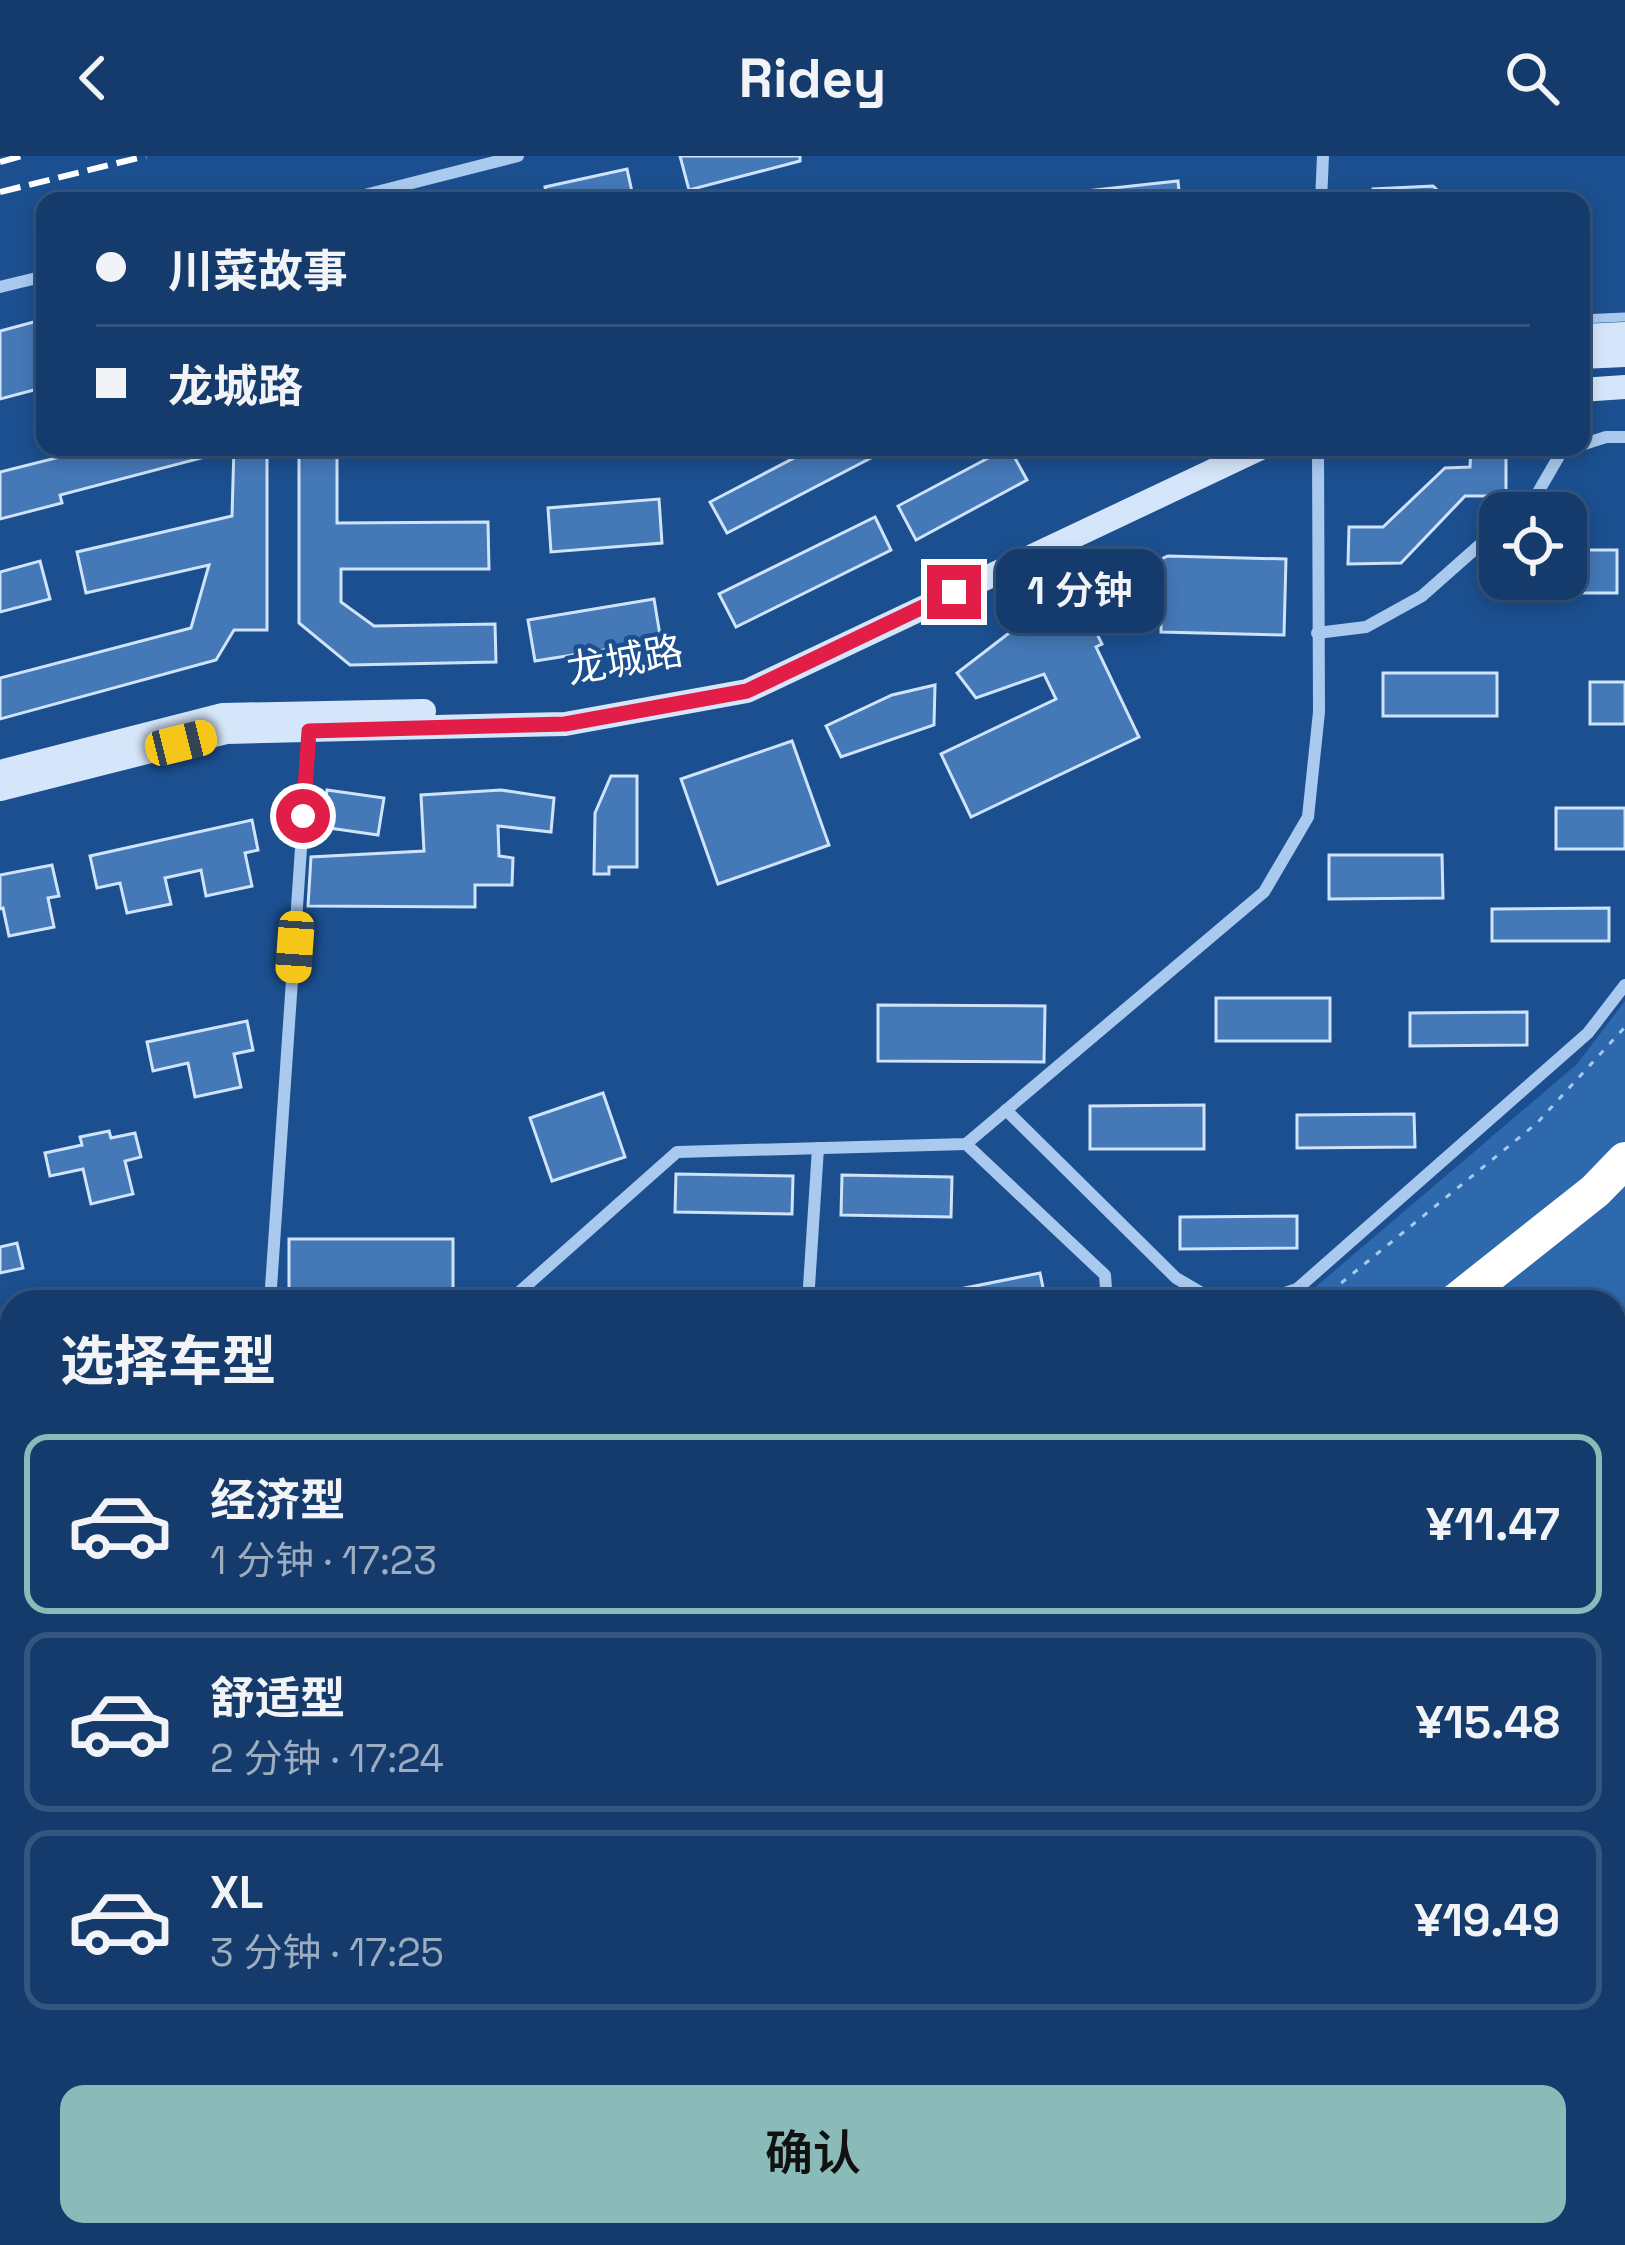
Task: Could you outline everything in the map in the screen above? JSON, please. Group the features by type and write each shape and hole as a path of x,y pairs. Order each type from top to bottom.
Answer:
{"highway":[{"path":"1470,1290 1595,1191 1625,1160"}],"street":[{"path":"376,192 518,156"},
{"path":"1321,192 1323,156"},
{"path":"0,287 36,278"},
{"path":"1590,336 1625,334"},
{"path":"1590,360 1625,358"},
{"path":"1590,389 1625,387"},
{"path":"1590,442 1625,437"},
{"name":"龙城路","path":"0,772 223,715 567,709 748,674 1198,456"},
{"name":"龙城路","path":"0,789 226,732 565,724 747,691 1236,456"},
{"path":"522,1290 677,1152 966,1144 1264,892 1308,818 1319,712 1318,456"},
{"path":"1538,492 1559,456"},
{"path":"1317,633 1366,627 1422,596 1479,546"},
{"path":"271,1290 309,731"},
{"path":"1294,1290 1588,1033 1625,985"},
{"path":"1006,1110 1177,1278 1197,1290"},
{"path":"966,1144 1105,1275 1106,1290"},
{"path":"809,1290 818,1148"}],"lane":[{"path":"1590,319 1625,317"}],"path":[{"path":"1333,1290 1537,1123 1625,1028"}],"shaded area":[{"path":"1625,1001 1625,1290 1312,1290 1577,1064"}],"building":[{"path":"680,156 800,156 800,161 689,190"},
{"path":"627,169 632,192 546,192 545,187"},
{"path":"1178,181 1179,192 1085,192"},
{"path":"1433,186 1439,192 1373,192"},
{"path":"36,321 36,389 0,399 0,331"},
{"path":"64,456 209,456 60,495 62,503 0,519 0,472"},
{"path":"234,456 267,456 267,630 234,630 216,660 0,719 0,678 191,628 209,565 86,593 77,552 232,516"},
{"path":"299,456 337,456 337,523 488,522 489,569 341,569 341,602 374,626 495,624 496,662 350,665 299,623"},
{"path":"798,456 875,456 727,533 710,502"},
{"path":"992,456 1014,456 1027,480 916,540 898,506"},
{"path":"1471,456 1506,456 1506,492 1465,496 1401,563 1348,564 1349,527 1383,527 1445,468 1470,467"},
{"path":"659,499 662,543 551,552 548,508"},
{"path":"875,517 891,550 736,627 719,594"},
{"path":"1587,550 1617,550 1617,593 1587,593"},
{"path":"1168,556 1286,559 1284,635 1161,632 1161,612 1150,612 1132,572"},
{"path":"40,561 50,599 0,612 0,572"},
{"path":"654,599 661,641 535,661 528,620"},
{"path":"1080,599 1102,644 1096,647 1139,737 971,817 941,754 1056,699 1044,674 976,698 957,673 1009,633"},
{"path":"1383,673 1497,673 1497,716 1383,716"},
{"path":"1590,682 1625,682 1625,724 1590,724"},
{"path":"935,685 934,725 841,757 826,726 892,695"},
{"path":"792,741 829,845 718,884 681,779"},
{"path":"611,776 637,776 637,867 609,867 609,874 594,874 595,813"},
{"path":"327,790 384,798 378,835 322,827"},
{"path":"501,790 554,798 551,832 498,826 499,856 513,858 512,885 475,885 475,907 308,906 311,857 424,851 421,795"},
{"path":"1556,808 1625,808 1625,849 1556,849"},
{"path":"252,820 258,850 245,853 252,886 206,896 201,870 165,878 171,904 127,913 120,883 97,888 90,856"},
{"path":"1329,855 1442,855 1443,898 1329,899"},
{"path":"52,865 59,896 48,898 54,927 9,936 0,909 0,875"},
{"path":"1609,908 1609,941 1492,941 1492,909"},
{"path":"1216,998 1330,998 1330,1041 1216,1041"},
{"path":"878,1005 1045,1006 1044,1062 878,1061"},
{"path":"1527,1012 1527,1045 1410,1046 1410,1013"},
{"path":"247,1021 253,1050 234,1054 241,1087 195,1097 188,1063 153,1071 147,1042"},
{"path":"603,1093 625,1157 552,1181 530,1118"},
{"path":"1204,1105 1204,1149 1090,1149 1090,1106"},
{"path":"1414,1114 1415,1147 1297,1148 1297,1115"},
{"path":"109,1131 111,1138 135,1133 141,1157 125,1161 133,1194 91,1204 83,1169 50,1176 45,1153 82,1145 80,1137"},
{"path":"676,1174 793,1176 792,1214 675,1212"},
{"path":"842,1175 952,1177 951,1217 841,1215"},
{"path":"1297,1216 1297,1248 1180,1249 1180,1217"},
{"path":"289,1239 453,1239 453,1290 289,1290"},
{"path":"17,1243 23,1268 0,1273 0,1247"},
{"path":"1040,1273 1044,1290 955,1290"}],"railway":[{"path":"0,162 22,156"},
{"path":"0,192 146,156"}],"route":[{"path":"303,816 309,731 565,724 747,691 954,592"}]}
